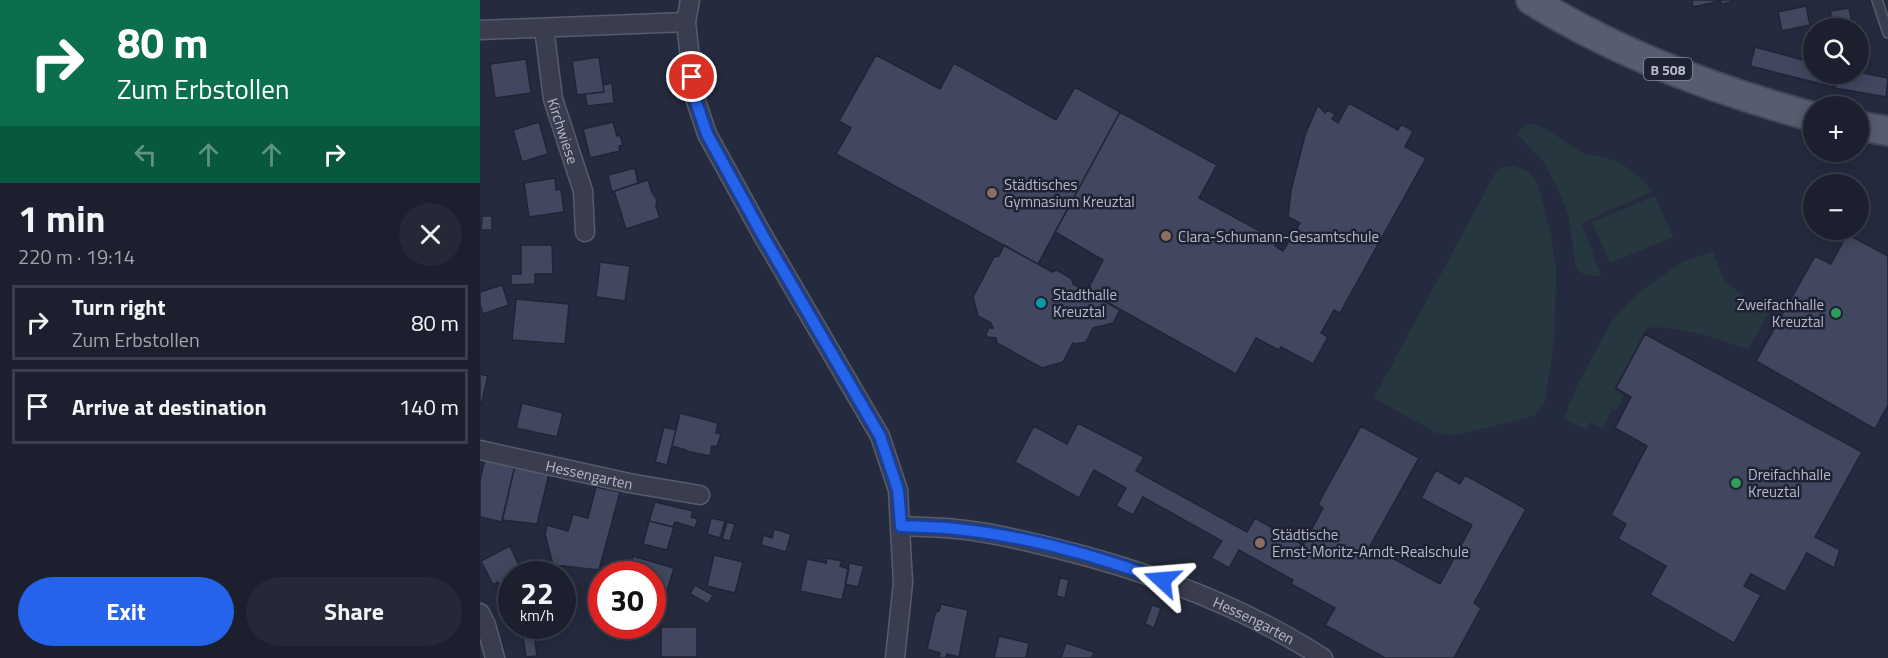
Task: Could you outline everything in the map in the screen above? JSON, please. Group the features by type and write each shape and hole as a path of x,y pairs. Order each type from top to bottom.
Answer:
{"main road":[{"name":"B 508","path":"1530,0 1620,49 1674,72 1751,100 1803,114"},
{"path":"1869,128 1888,131"}],"street":[{"path":"690,0 686,22 694,96 707,134 762,234 880,436 898,490 903,583 895,658"},
{"path":"480,30 686,22"},
{"name":"Kirchwiese","path":"544,28 553,99 583,190 585,232"},
{"name":"Hessengarten","path":"480,450 629,483 700,495"},
{"name":"Hessengarten","path":"901,526 956,529 1018,539 1141,572 1204,595 1323,658"},
{"path":"480,613 495,658"}],"lane":[{"path":"1877,0 1888,33"}],"shaded area":[{"path":"1536,124 1580,152 1617,161 1635,173 1653,191 1582,223 1601,276 1581,273 1575,265 1569,216 1559,192 1543,161 1517,134 1525,125"},
{"path":"1515,166 1529,172 1538,185 1551,233 1556,269 1555,333 1545,403 1534,416 1461,434 1437,433 1374,398 1496,172 1503,167"},
{"path":"1655,196 1673,237 1610,263 1592,222"},
{"path":"1713,252 1724,281 1754,304 1770,311 1748,350 1684,331 1658,327 1647,328 1614,389 1624,395 1616,411 1612,409 1603,429 1590,422 1586,430 1564,418 1576,388 1612,321 1639,292 1684,261"}],"building":[{"path":"1692,0 1732,0 1732,2 1721,4 1721,1 1693,7"},
{"path":"1806,6 1809,18 1803,18 1803,26 1782,31 1778,12"},
{"path":"1849,8 1851,18 1832,18 1830,11"},
{"path":"1755,47 1803,60 1803,79 1750,66"},
{"name":"Städtisches Gymnasium Kreuztal","path":"876,55 940,89 954,63 1056,120 1075,87 1120,112 1038,264 836,154 851,128 839,121"},
{"path":"599,57 604,92 577,95 572,61"},
{"path":"526,59 531,93 495,98 490,64"},
{"path":"1869,74 1888,78 1886,97 1835,88 1836,84 1869,84"},
{"path":"612,83 614,103 587,106 585,94 604,92 603,85"},
{"name":"Clara-Schumann-Gesamtschule","path":"1349,103 1398,130 1401,124 1413,131 1405,147 1426,158 1340,313 1334,310 1321,333 1328,337 1313,364 1281,347 1279,350 1256,338 1236,374 1087,291 1103,260 1055,232 1120,112 1217,165 1199,198 1278,241 1275,246 1283,251 1300,223 1288,217 1291,190 1305,135 1318,105 1325,113 1327,110 1335,114 1332,119 1338,123"},
{"path":"539,122 548,154 522,162 513,130"},
{"path":"613,122 617,136 620,135 623,145 619,146 620,151 590,158 583,129"},
{"path":"635,168 638,183 612,192 608,175"},
{"path":"555,178 556,190 561,189 564,212 529,217 524,183"},
{"path":"648,180 657,200 656,206 660,218 626,229 614,191"},
{"path":"482,216 492,216 492,230 481,230"},
{"name":"Zweifachhalle Kreuztal","path":"1844,240 1858,240 1888,256 1888,405 1875,429 1756,361 1815,256 1831,264"},
{"path":"521,245 552,245 553,274 535,274 535,284 511,285 511,274 521,274"},
{"name":"Stadthalle Kreuztal","path":"1004,245 1052,272 1057,270 1072,279 1073,284 1120,310 1113,323 1093,328 1086,342 1073,343 1063,362 1042,368 997,343 996,338 987,337 986,333 989,328 993,328 991,323 978,316 973,297 994,257 999,256"},
{"path":"600,262 630,266 625,301 596,297"},
{"path":"502,285 509,305 483,314 480,292"},
{"path":"516,299 569,304 565,344 512,340"},
{"name":"Dreifachhalle Kreuztal","path":"1645,334 1862,452 1815,537 1840,550 1834,568 1807,553 1785,592 1751,574 1744,586 1761,595 1734,643 1650,595 1666,566 1618,539 1626,524 1611,515 1647,446 1615,428 1631,397 1616,388"},
{"path":"480,374 488,376 481,406 480,405"},
{"path":"522,403 563,413 557,437 516,428"},
{"path":"680,413 718,423 716,433 721,434 717,447 712,446 710,456 672,446"},
{"name":"Städtische Ernst-Moritz-Arndt-Realschule","path":"1078,423 1144,457 1136,471 1247,532 1255,518 1303,545 1323,508 1317,504 1361,426 1419,458 1370,546 1440,584 1472,525 1421,498 1436,470 1460,484 1465,475 1526,509 1474,603 1481,608 1454,658 1385,658 1325,625 1335,608 1291,584 1293,580 1239,550 1229,568 1211,558 1222,541 1143,497 1133,515 1116,506 1126,488 1094,470 1079,498 1015,462 1034,426 1067,444"},
{"path":"664,427 676,430 667,465 655,462"},
{"path":"485,458 515,465 502,522 480,517 480,480"},
{"path":"515,466 549,474 537,524 502,520"},
{"path":"596,487 620,492 601,561 588,561 588,569 576,568 576,561 552,561 545,534 547,525 568,531 573,514 588,518"},
{"path":"655,502 693,511 691,517 698,519 695,528 675,522 673,527 649,521"},
{"path":"711,518 725,521 720,538 707,534"},
{"path":"649,521 674,527 667,550 643,544"},
{"path":"727,522 735,524 730,541 722,539"},
{"path":"774,529 791,534 786,552 761,545 763,535 772,538"},
{"path":"510,546 517,561 498,561 498,582 493,585 481,561"},
{"path":"714,555 743,562 735,593 707,586"},
{"path":"633,556 650,561 632,561"},
{"path":"827,558 842,561 840,566 849,569 842,600 800,591 807,559 826,563"},
{"path":"849,563 864,566 858,587 845,584"},
{"path":"666,566 674,568 666,594"},
{"path":"1060,577 1069,580 1065,598 1056,596"},
{"path":"695,585 713,595 708,604 690,594"},
{"path":"941,604 968,610 959,657 947,654 946,658 939,658 940,653 927,649 934,618"},
{"path":"1152,605 1161,608 1154,628 1145,624"},
{"path":"666,627 697,627 697,657 661,657 661,639 666,639"},
{"path":"999,636 1029,643 1026,658 994,658"},
{"path":"523,639 535,639 537,656 526,657"},
{"path":"1066,643 1094,652 1092,658 1061,658"}],"place":[{"name":"Städtisches Gymnasium Kreuztal","path":"992,193"},
{"name":"Clara-Schumann-Gesamtschule","path":"1166,236"},
{"name":"Stadthalle Kreuztal","path":"1041,303"},
{"name":"Zweifachhalle Kreuztal","path":"1836,313"},
{"name":"Dreifachhalle Kreuztal","path":"1736,483"},
{"name":"Städtische Ernst-Moritz-Arndt-Realschule","path":"1260,543"}],"route":[{"path":"692,77 694,96 707,134 762,234 880,436 898,490 901,526 956,529 1018,539 1141,572 1162,580"}]}
